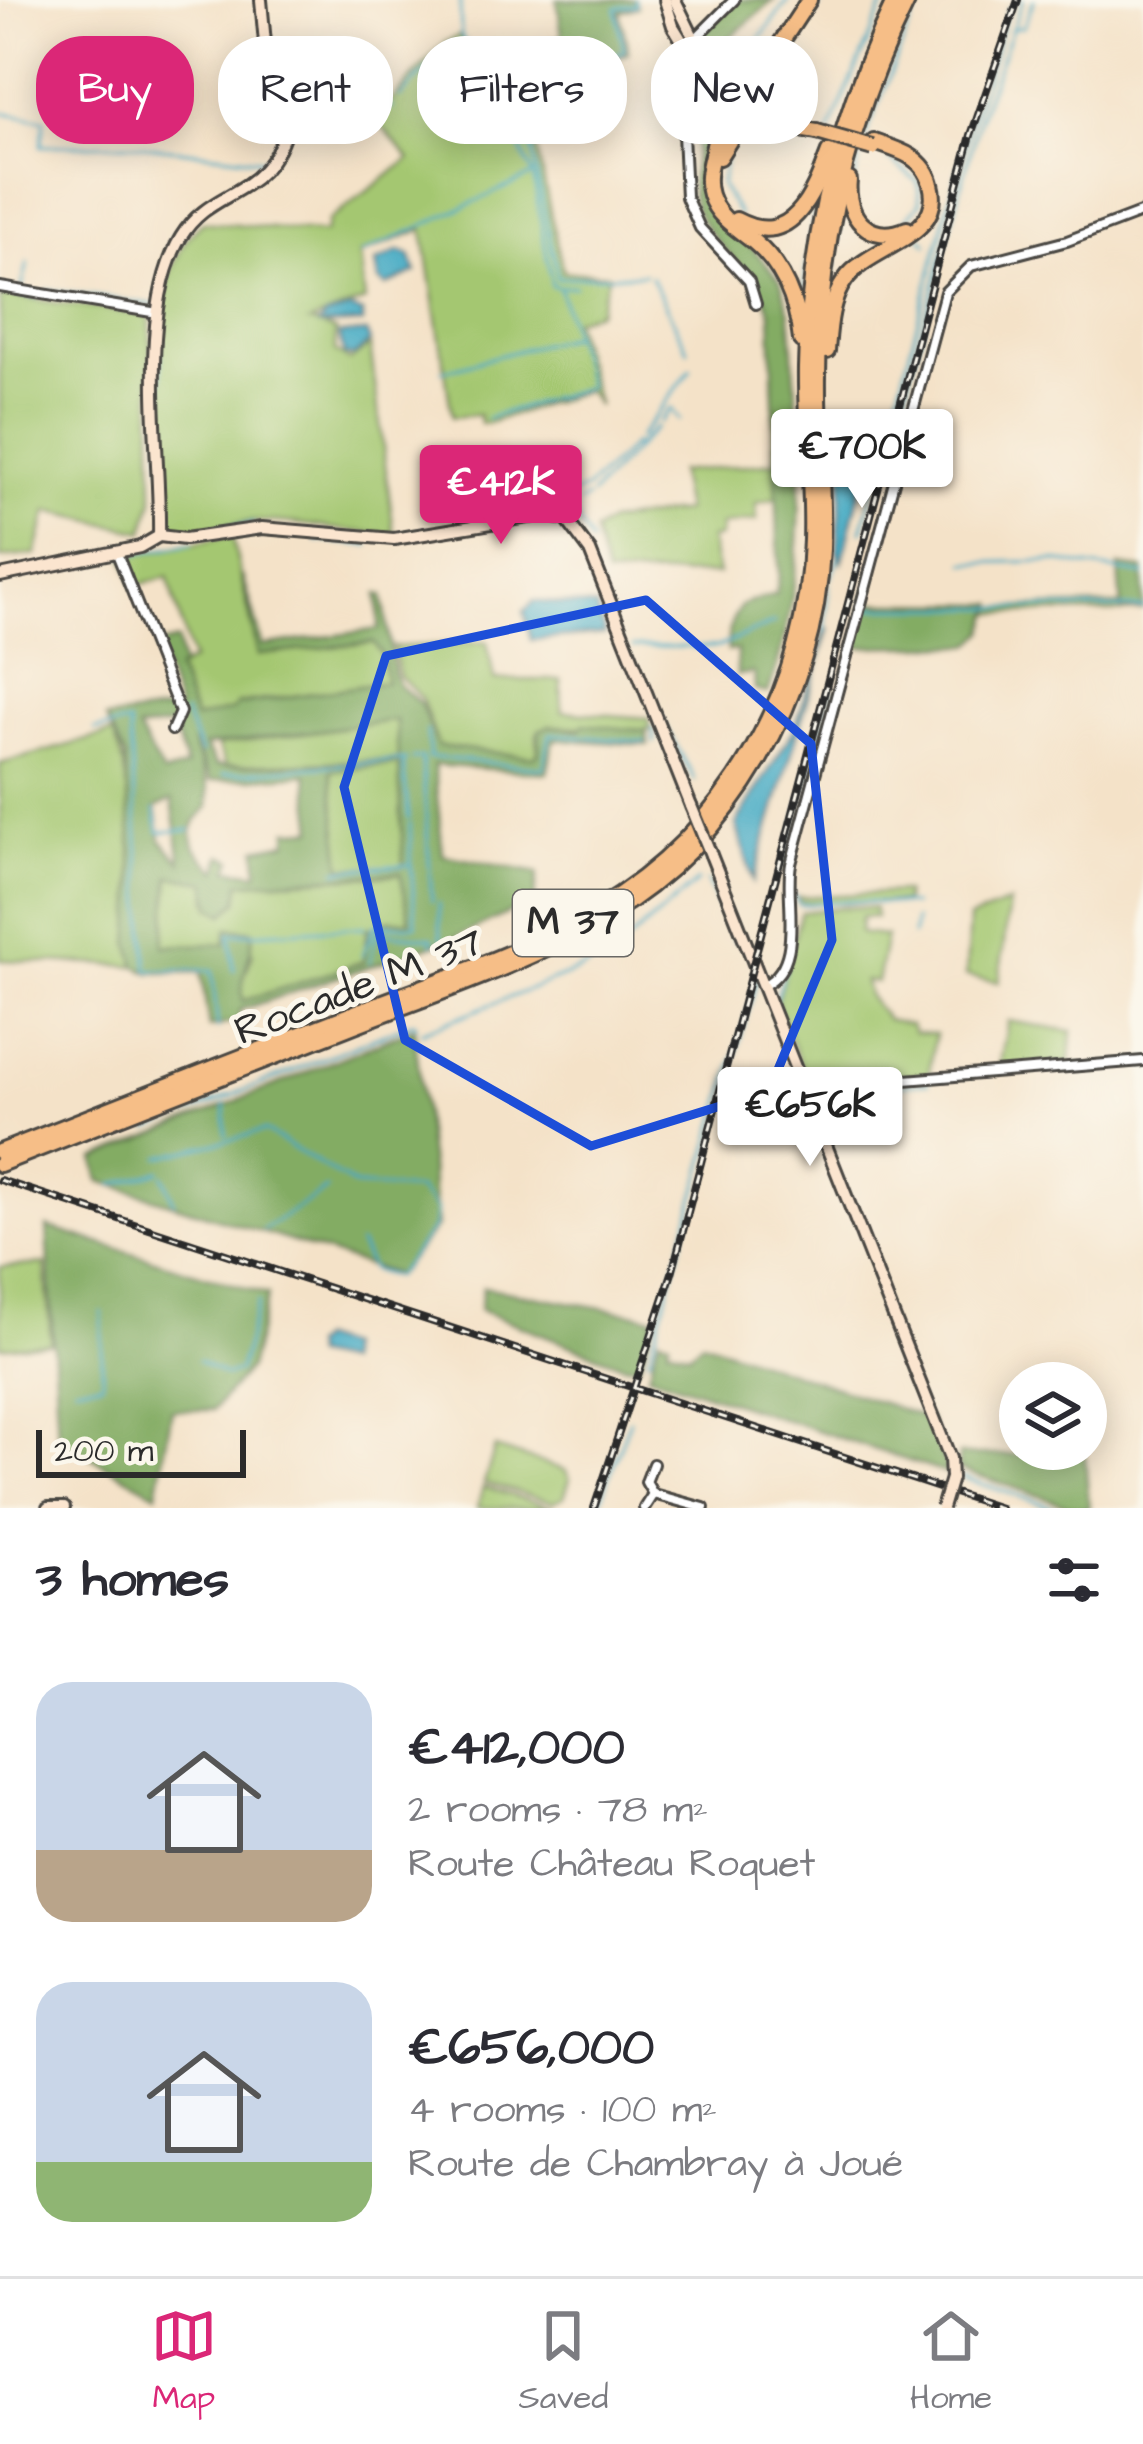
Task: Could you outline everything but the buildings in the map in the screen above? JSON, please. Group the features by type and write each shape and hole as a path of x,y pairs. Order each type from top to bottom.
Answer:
{"highway":[{"path":"779,36 806,0"},
{"name":"Rocade M 37","path":"0,1152 541,938 600,908 676,850 751,754 795,649 811,549 806,395 820,226 854,99 895,0"},
{"name":"Rocade M 37","path":"0,1164 545,949 618,910 673,867 746,783 782,717 802,665 821,564 824,269 851,143 908,0"},
{"path":"783,36 794,17"},
{"name":"M 37","path":"728,144 717,164 718,196 741,223 777,228 807,205 845,106 854,99"},
{"name":"M 37","path":"818,129 908,154 922,165 932,188 932,204 920,228 861,262 841,285 829,325 819,421"},
{"name":"M 37","path":"851,143 848,194 853,215 872,231 896,234 923,211 924,182 911,164 873,146"},
{"name":"M 37","path":"713,144 708,178 711,198 723,218 761,249 784,278 798,316 806,395"}],"street":[{"path":"261,0 266,36"},
{"path":"664,0 679,36"},
{"path":"676,0 692,36"},
{"path":"698,36 734,0"},
{"path":"159,536 158,313 182,234 261,176 279,144"},
{"path":"683,144 686,197 700,229 748,281 756,304"},
{"path":"764,985 778,976 783,963 793,916 791,864 944,292 953,277 970,266 1053,246 1143,212"},
{"path":"0,286 158,313"},
{"path":"0,576 116,551 159,536 177,540 262,528 394,539 541,515 566,519 586,542 950,1458 951,1478 942,1508"},
{"path":"116,551 180,712 182,719 172,730"},
{"path":"802,1088 1143,1061"},
{"path":"653,1464 646,1481 653,1494 704,1508"},
{"path":"644,1508 653,1494"},
{"path":"48,1508 64,1508"}],"highlighted area":[{"path":"646,600 811,744 832,940 769,1091 591,1146 405,1040 344,787 386,656"}],"green space":[{"path":"557,0 635,0 637,7 620,12 625,36 562,36"},
{"path":"734,0 774,0 732,36 698,36"},
{"path":"417,73 417,144 536,145 563,272 609,274 598,311 573,320 598,406 587,390 488,423 480,423 479,415 452,417 423,229 360,254 365,301 310,322 336,330 335,351 350,361 370,345 394,533 267,521 201,530 172,527 164,457 161,328 166,289 180,251 203,222 325,233 328,221 410,159 393,140 393,99"},
{"path":"696,144 708,144 704,192 780,280 790,312 800,505 792,600 768,693 755,690 754,673 737,675 737,650 728,651 728,644 732,622 742,605 776,594 779,576 771,313 755,283 702,221 691,188"},
{"path":"5,295 150,316 153,499 144,532 48,511 36,554 0,558 0,301"},
{"path":"775,462 778,498 756,503 757,520 721,525 720,537 710,539 718,574 606,576 594,532 610,522 685,511 678,472"},
{"path":"232,536 258,655 373,642 382,655 386,683 237,704 234,710 195,719 177,669 192,661 168,577 134,586 124,556"},
{"path":"1119,566 1143,569 1143,610 1122,612"},
{"path":"243,575 263,646 379,629 378,594 383,595 394,674 399,686 420,703 438,746 533,757 538,754 539,730 549,726 580,730 583,724 646,731 648,745 554,739 547,773 434,765 443,855 538,873 534,901 459,936 240,1010 238,1021 209,1028 201,972 150,973 136,966 130,944 134,884 125,756 106,719 178,709 156,646 177,640 182,667 177,670 195,719 237,705 386,682 382,655 373,642 258,655","holes":["396,720 398,760 226,766 216,765 205,746","173,725 186,767 163,774 138,730","193,742 210,781 307,774 314,829 288,830 288,842 257,848 258,873 229,869 233,860 222,855 218,871 193,841 194,825 208,808 208,789","399,764 403,866 342,868 331,771","172,800 181,862 161,840 156,808","400,873 410,921 389,920 367,929 364,962 243,1001 253,931 228,928 225,944 164,946 170,876 207,882 211,907 224,914 238,901 240,883"]},
{"path":"868,603 995,604 985,632 971,645 855,647"},
{"path":"1122,605 1122,612 989,613 993,608"},
{"path":"487,642 494,680 561,680 562,711 648,718 650,730 549,726 537,734 538,754 532,757 438,746 422,699 399,676 394,647"},
{"path":"396,720 399,760 226,766 217,745"},
{"path":"112,733 124,767 130,809 136,966 0,960 0,764"},
{"path":"399,763 404,867 341,868 331,771"},
{"path":"404,874 410,922 389,920 367,929 364,961 243,1002 241,985 253,953 225,944 164,946 170,876 207,882 208,900 224,914 238,901 240,883"},
{"path":"904,892 905,902 799,903 799,897"},
{"path":"1009,903 999,982 966,976 969,919"},
{"path":"874,908 876,917 861,917 860,933 886,936 877,982 865,981 868,995 887,1020 911,1025 914,1033 935,1034 929,1074 806,1078 776,1002 801,912"},
{"path":"1008,1021 1072,1031 1070,1063 999,1069"},
{"path":"414,1028 437,1226 397,1275 100,1181 95,1159"},
{"path":"47,1227 268,1295 249,1368 213,1410 172,1410 157,1494 58,1439"},
{"path":"45,1264 51,1343 0,1347 0,1267"},
{"path":"483,1287 654,1317 640,1365 623,1365 479,1310"},
{"path":"659,1337 669,1340 668,1347 689,1353 702,1341 929,1419 948,1474 648,1374"},
{"path":"495,1448 565,1470 570,1479 564,1497 553,1502 484,1483"},
{"path":"959,1455 999,1455 999,1470 1086,1470 1089,1508 1075,1508 958,1469"},
{"path":"483,1487 555,1508 477,1508"}],"water":[{"path":"399,251 410,255 416,272 386,286 379,281 376,262"},
{"path":"351,309 363,313 363,323 319,325 325,316"},
{"path":"366,332 370,341 354,356 344,355 339,334"},
{"path":"849,451 869,456 842,562 837,552 844,456"},
{"path":"534,601 596,607 605,634 531,640 524,611"},
{"path":"826,629 753,881 736,824 795,728"},
{"path":"319,1339 345,1347 345,1363 313,1356 311,1346"}],"waterway":[{"path":"460,0 462,36"},
{"path":"621,36 616,8 636,5 635,0"},
{"path":"762,36 788,0"},
{"path":"801,36 823,0"},
{"path":"829,132 886,0"},
{"path":"864,140 920,0"},
{"path":"902,407 981,112 1023,0"},
{"path":"1012,28 1023,27 1034,0"},
{"path":"862,531 970,125 1009,7"},
{"path":"400,97 417,79"},
{"path":"0,112 45,120 41,146 128,144 265,160"},
{"path":"518,144 533,175 552,286 557,286"},
{"path":"528,144 558,278 645,274"},
{"path":"854,181 861,150"},
{"path":"725,159 721,186 739,215"},
{"path":"889,159 918,182 920,203 901,225"},
{"path":"361,254 533,175"},
{"path":"801,308 816,203"},
{"path":"830,293 840,223"},
{"path":"169,250 174,234"},
{"path":"920,236 927,244"},
{"path":"22,287 28,263"},
{"path":"651,277 688,350"},
{"path":"487,418 588,387 559,287 575,286"},
{"path":"48,290 154,305"},
{"path":"0,291 37,297"},
{"path":"442,371 572,336"},
{"path":"161,355 162,468"},
{"path":"639,438 691,369"},
{"path":"660,422 671,408 679,420"},
{"path":"591,495 656,427"},
{"path":"541,510 587,488 635,443"},
{"path":"580,503 587,498"},
{"path":"571,509 591,543"},
{"path":"220,529 253,524"},
{"path":"316,540 369,545"},
{"path":"124,556 193,543"},
{"path":"830,579 838,559"},
{"path":"966,563 1055,561 1143,575"},
{"path":"874,572 864,608 1143,608"},
{"path":"825,632 829,585"},
{"path":"633,647 718,647 774,623"},
{"path":"784,868 832,690"},
{"path":"184,713 201,753"},
{"path":"661,718 695,780"},
{"path":"95,730 129,724 148,971 212,970 218,1028"},
{"path":"653,728 654,742"},
{"path":"427,731 430,757"},
{"path":"428,757 544,768 550,734 645,742"},
{"path":"422,758 432,901"},
{"path":"412,759 422,758"},
{"path":"223,774 406,760"},
{"path":"403,762 409,819"},
{"path":"155,810 159,832 191,830"},
{"path":"410,823 411,863"},
{"path":"336,870 411,865 416,925 374,926 362,956"},
{"path":"421,1032 587,967 629,940 698,881"},
{"path":"707,881 735,941"},
{"path":"793,893 799,905 849,901 913,905"},
{"path":"439,903 441,938"},
{"path":"913,935 915,920"},
{"path":"376,924 392,925"},
{"path":"234,970 230,934 365,927"},
{"path":"370,962 377,932 433,938 432,944"},
{"path":"774,1002 786,966"},
{"path":"649,1358 757,979"},
{"path":"149,1129 414,1022 416,1026"},
{"path":"807,1082 900,1077"},
{"path":"890,1085 928,1083"},
{"path":"225,1104 226,1135"},
{"path":"160,1157 265,1131 355,1186 418,1190 436,1210 434,1227 395,1277 372,1270 359,1244"},
{"path":"113,1185 160,1171"},
{"path":"163,1175 174,1202"},
{"path":"263,1230 327,1189"},
{"path":"198,1361 226,1376 239,1370 258,1302"},
{"path":"75,1386 102,1383 102,1312"},
{"path":"598,1508 630,1419"},
{"path":"961,1477 1054,1508"}],"railway":[{"path":"594,1508 672,1273 971,135 1018,0"},
{"path":"0,1180 1000,1508"}]}
